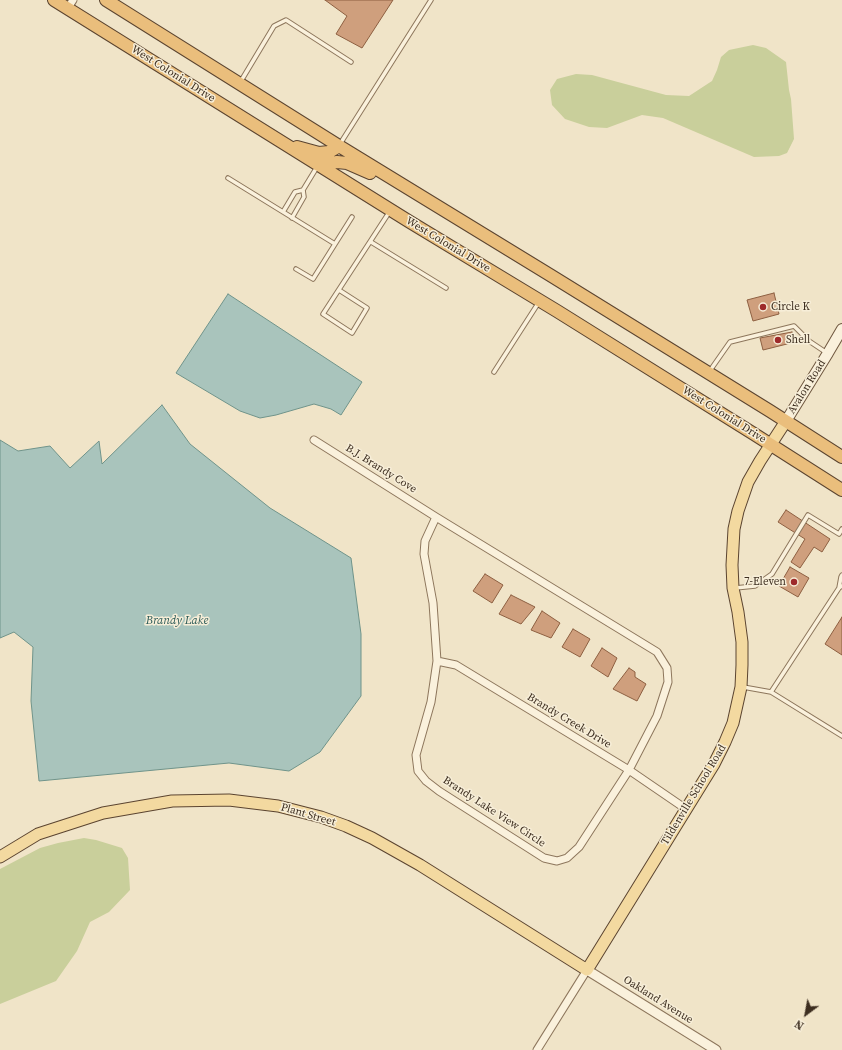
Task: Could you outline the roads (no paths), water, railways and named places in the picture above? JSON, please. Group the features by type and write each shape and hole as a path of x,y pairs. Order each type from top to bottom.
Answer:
{"highway":[{"name":"West Colonial Drive","path":"56,0 70,4 282,143 771,444 842,490"},
{"path":"106,0 842,457"},
{"path":"282,143 319,153 329,152 339,146"},
{"path":"318,165 337,162 347,163 413,192"}],"main road":[{"name":"Avalon Road","path":"771,444 786,422 842,329"},
{"name":"Tildenville School Road","path":"587,970 714,764 726,742 733,723 741,687 742,642 732,565 734,529 738,510 748,482 771,444"},
{"name":"Plant Street","path":"0,857 38,834 103,813 172,801 229,800 278,806 321,817 372,838 420,865 587,970"}],"street":[{"name":"B.J. Brandy Cove","path":"314,440 436,517"},
{"name":"Brandy Lake View Circle","path":"436,517 657,652 667,668 668,682 657,716 629,770 579,847 567,858 557,861 544,858 439,791 426,781 418,771 416,755 431,702 437,661 433,603 424,554 425,541 436,517"},
{"name":"Brandy Creek Drive","path":"437,661 456,665 629,770 686,809"},
{"name":"Tildenville School Road","path":"537,1050 587,970"},
{"name":"Oakland Avenue","path":"587,970 716,1050"}],"lane":[{"path":"339,146 431,0"},
{"path":"240,84 274,26 286,20 351,62"},
{"path":"292,218 304,198 303,190 318,165"},
{"path":"228,178 335,244"},
{"path":"283,212 295,192 303,190"},
{"path":"339,290 368,308 352,333 323,314 390,210"},
{"path":"296,269 313,279 352,217"},
{"path":"370,242 446,288"},
{"path":"494,372 539,301"},
{"path":"708,373 730,342 794,326 809,341 828,353"},
{"path":"734,588 755,586 772,574 808,514 839,534 842,529"},
{"path":"772,692 840,587 842,575"},
{"path":"741,687 772,692 842,736"}],"water":[{"path":"228,294 362,382 341,415 331,409 314,404 260,418 240,411 176,373"},
{"name":"Brandy Lake","path":"162,405 190,444 270,508 351,558 361,634 361,696 320,752 289,771 229,763 39,781 31,701 33,647 14,632 0,638 0,440 18,451 50,446 70,468 99,441 102,464"}],"place":[{"name":"Circle K","path":"763,307"},
{"name":"Shell","path":"778,340"},
{"name":"7-Eleven","path":"794,582"}]}
